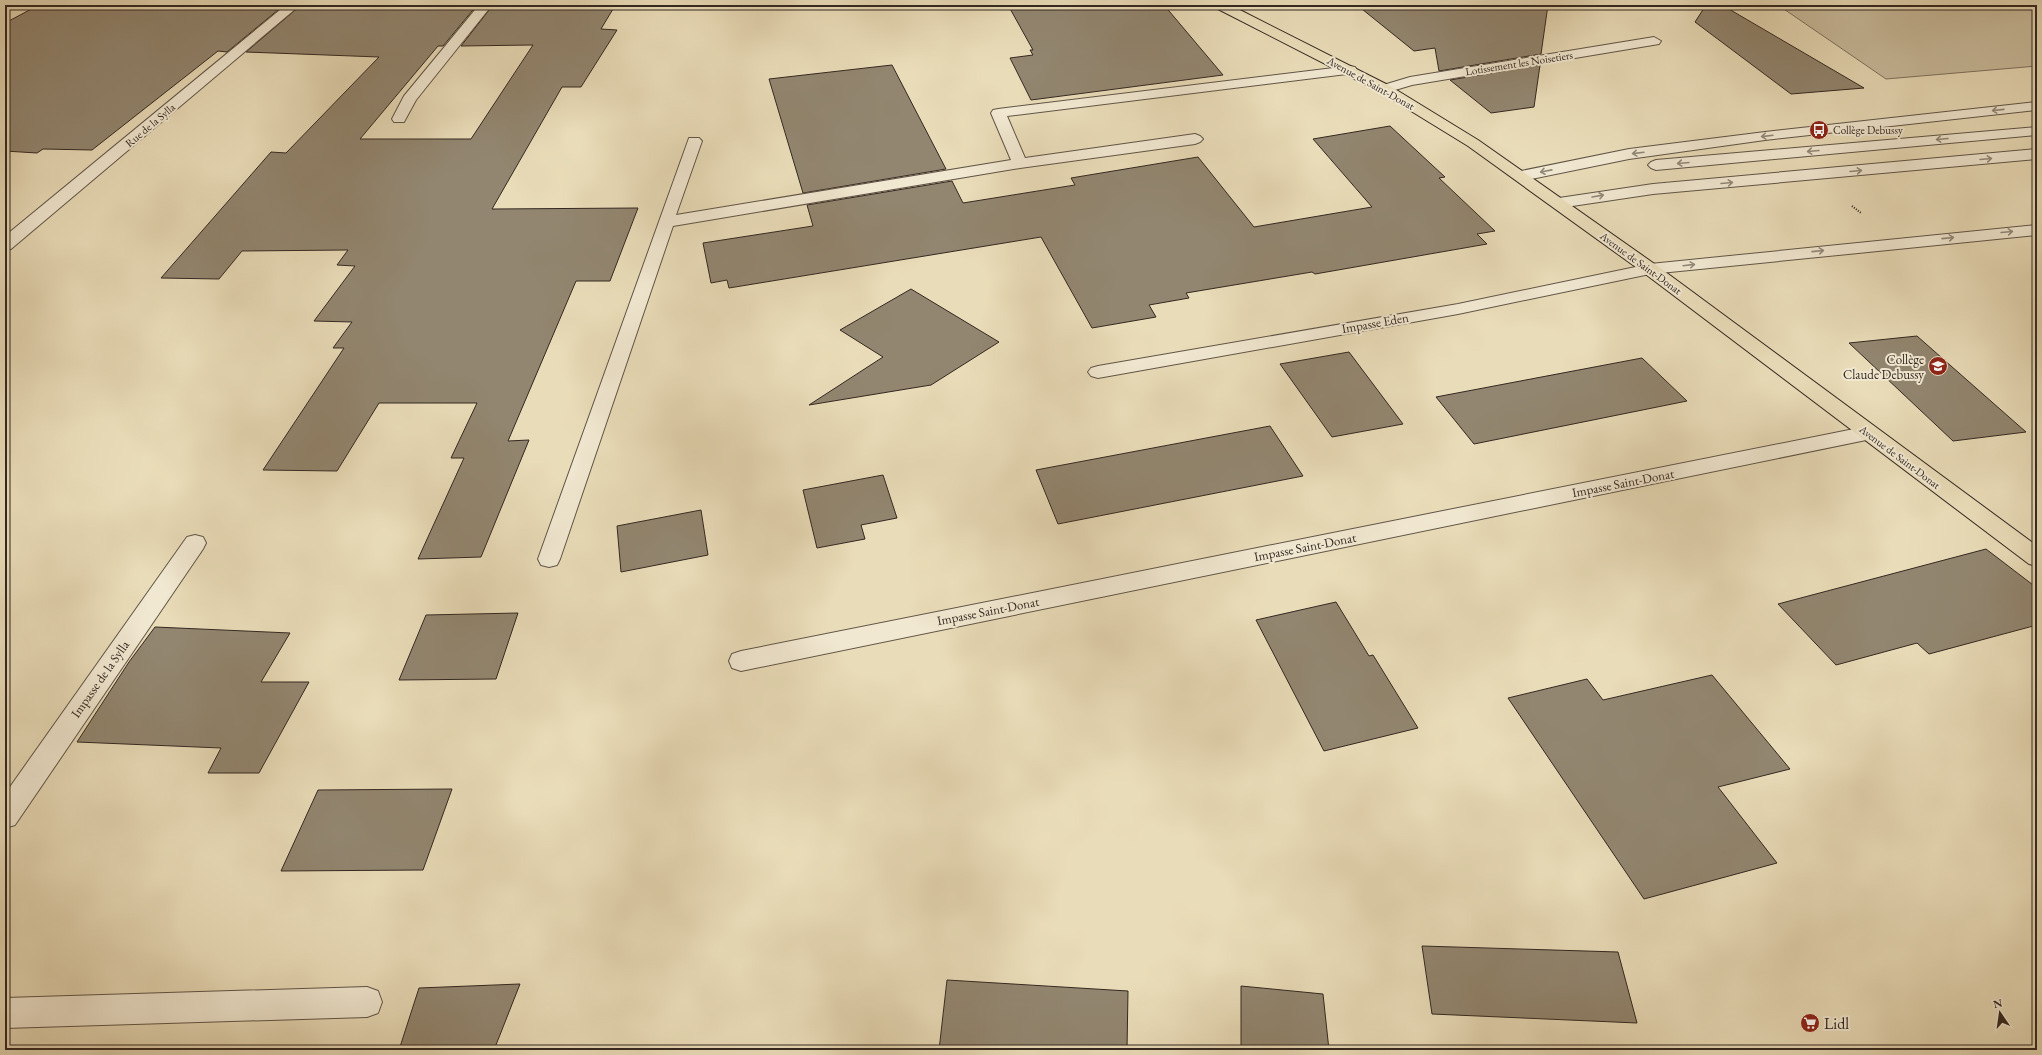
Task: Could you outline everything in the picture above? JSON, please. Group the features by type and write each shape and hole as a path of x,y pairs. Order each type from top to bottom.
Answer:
{"main road":[{"name":"Avenue de Saint-Donat","path":"1220,5 1385,89 1473,143 1650,269 2037,558"}],"street":[{"name":"Rue de la Sylla","path":"5,245 294,5"},
{"path":"399,119 409,99 486,5"},
{"name":"Lotissement les Noisetiers","path":"1385,89 1410,81 1654,41"},
{"path":"1020,163 998,113 1350,70"},
{"path":"1521,176 1629,154 1758,137 2037,106"},
{"path":"1572,166 1620,168 2037,130"},
{"path":"666,222 1020,163 1195,139"},
{"path":"549,559 694,142"},
{"path":"1559,203 1653,189 2037,154"},
{"name":"Impasse Eden","path":"1098,372 1458,309 1650,269 2037,230"},
{"name":"Impasse Saint-Donat","path":"741,661 1869,433"},
{"name":"Impasse de la Sylla","path":"5,816 195,543"},
{"path":"5,1013 367,1002"}],"shaded area":[{"path":"1778,5 2037,5 2037,66 1886,79"}],"building":[{"path":"39,5 284,5 227,52 218,51 92,150 43,149 37,153 5,151 5,23"},
{"path":"301,5 477,5 443,46 438,46 360,139 471,139 533,45 461,46 493,5 569,5 566,9 613,9 601,29 617,30 581,87 562,87 492,209 638,208 610,281 576,281 508,441 529,440 481,557 418,559 464,458 451,458 477,403 379,403 337,471 263,470 344,348 333,348 352,322 314,321 355,266 337,265 348,250 242,251 219,279 161,278 271,152 286,153 379,57 246,52"},
{"path":"1008,5 1164,5 1223,75 1031,100 1010,58 1033,55 1030,50 1033,50"},
{"path":"1357,5 1548,5 1541,54 1439,71 1435,48 1414,51"},
{"path":"1706,5 1722,5 1864,88 1791,94 1695,22"},
{"path":"892,65 946,169 803,193 769,79"},
{"path":"1540,65 1534,107 1491,113 1450,80"},
{"path":"1390,126 1445,177 1439,178 1495,231 1477,234 1487,244 1315,274 1312,272 1186,293 1189,298 1149,305 1156,317 1092,328 1041,237 729,288 727,280 711,283 703,243 813,226 807,205 952,181 963,203 1075,185 1071,178 1198,157 1254,227 1372,207 1313,139"},
{"path":"911,289 999,342 931,385 809,405 883,357 840,330"},
{"path":"1917,336 2026,432 1953,441 1849,343"},
{"path":"1349,352 1403,424 1332,437 1280,364"},
{"path":"1642,358 1687,401 1474,444 1436,397"},
{"path":"1270,426 1303,476 1058,524 1036,470"},
{"path":"883,475 897,518 861,525 865,539 817,548 803,490"},
{"path":"701,510 708,555 621,572 617,526"},
{"path":"1986,549 2037,588 2037,625 1929,654 1917,643 1836,665 1778,604"},
{"path":"1336,602 1369,656 1373,655 1418,728 1324,751 1256,620"},
{"path":"518,613 496,679 399,680 426,615"},
{"path":"155,627 290,633 261,682 309,682 259,773 208,773 221,748 77,742 129,662"},
{"path":"1712,675 1790,769 1718,787 1777,863 1644,899 1508,698 1587,679 1603,700"},
{"path":"452,789 423,870 281,871 318,790"},
{"path":"1422,946 1618,952 1637,1023 1432,1014"},
{"path":"947,980 1128,991 1127,1050 939,1050"},
{"path":"520,984 494,1050 399,1050 419,988"},
{"path":"1241,986 1323,994 1329,1050 1241,1050"}],"place":[{"name":"Collège Debussy","path":"1819,130"},
{"name":"Collège Claude Debussy","path":"1938,366"},
{"name":"Lidl","path":"1810,1023"}]}
